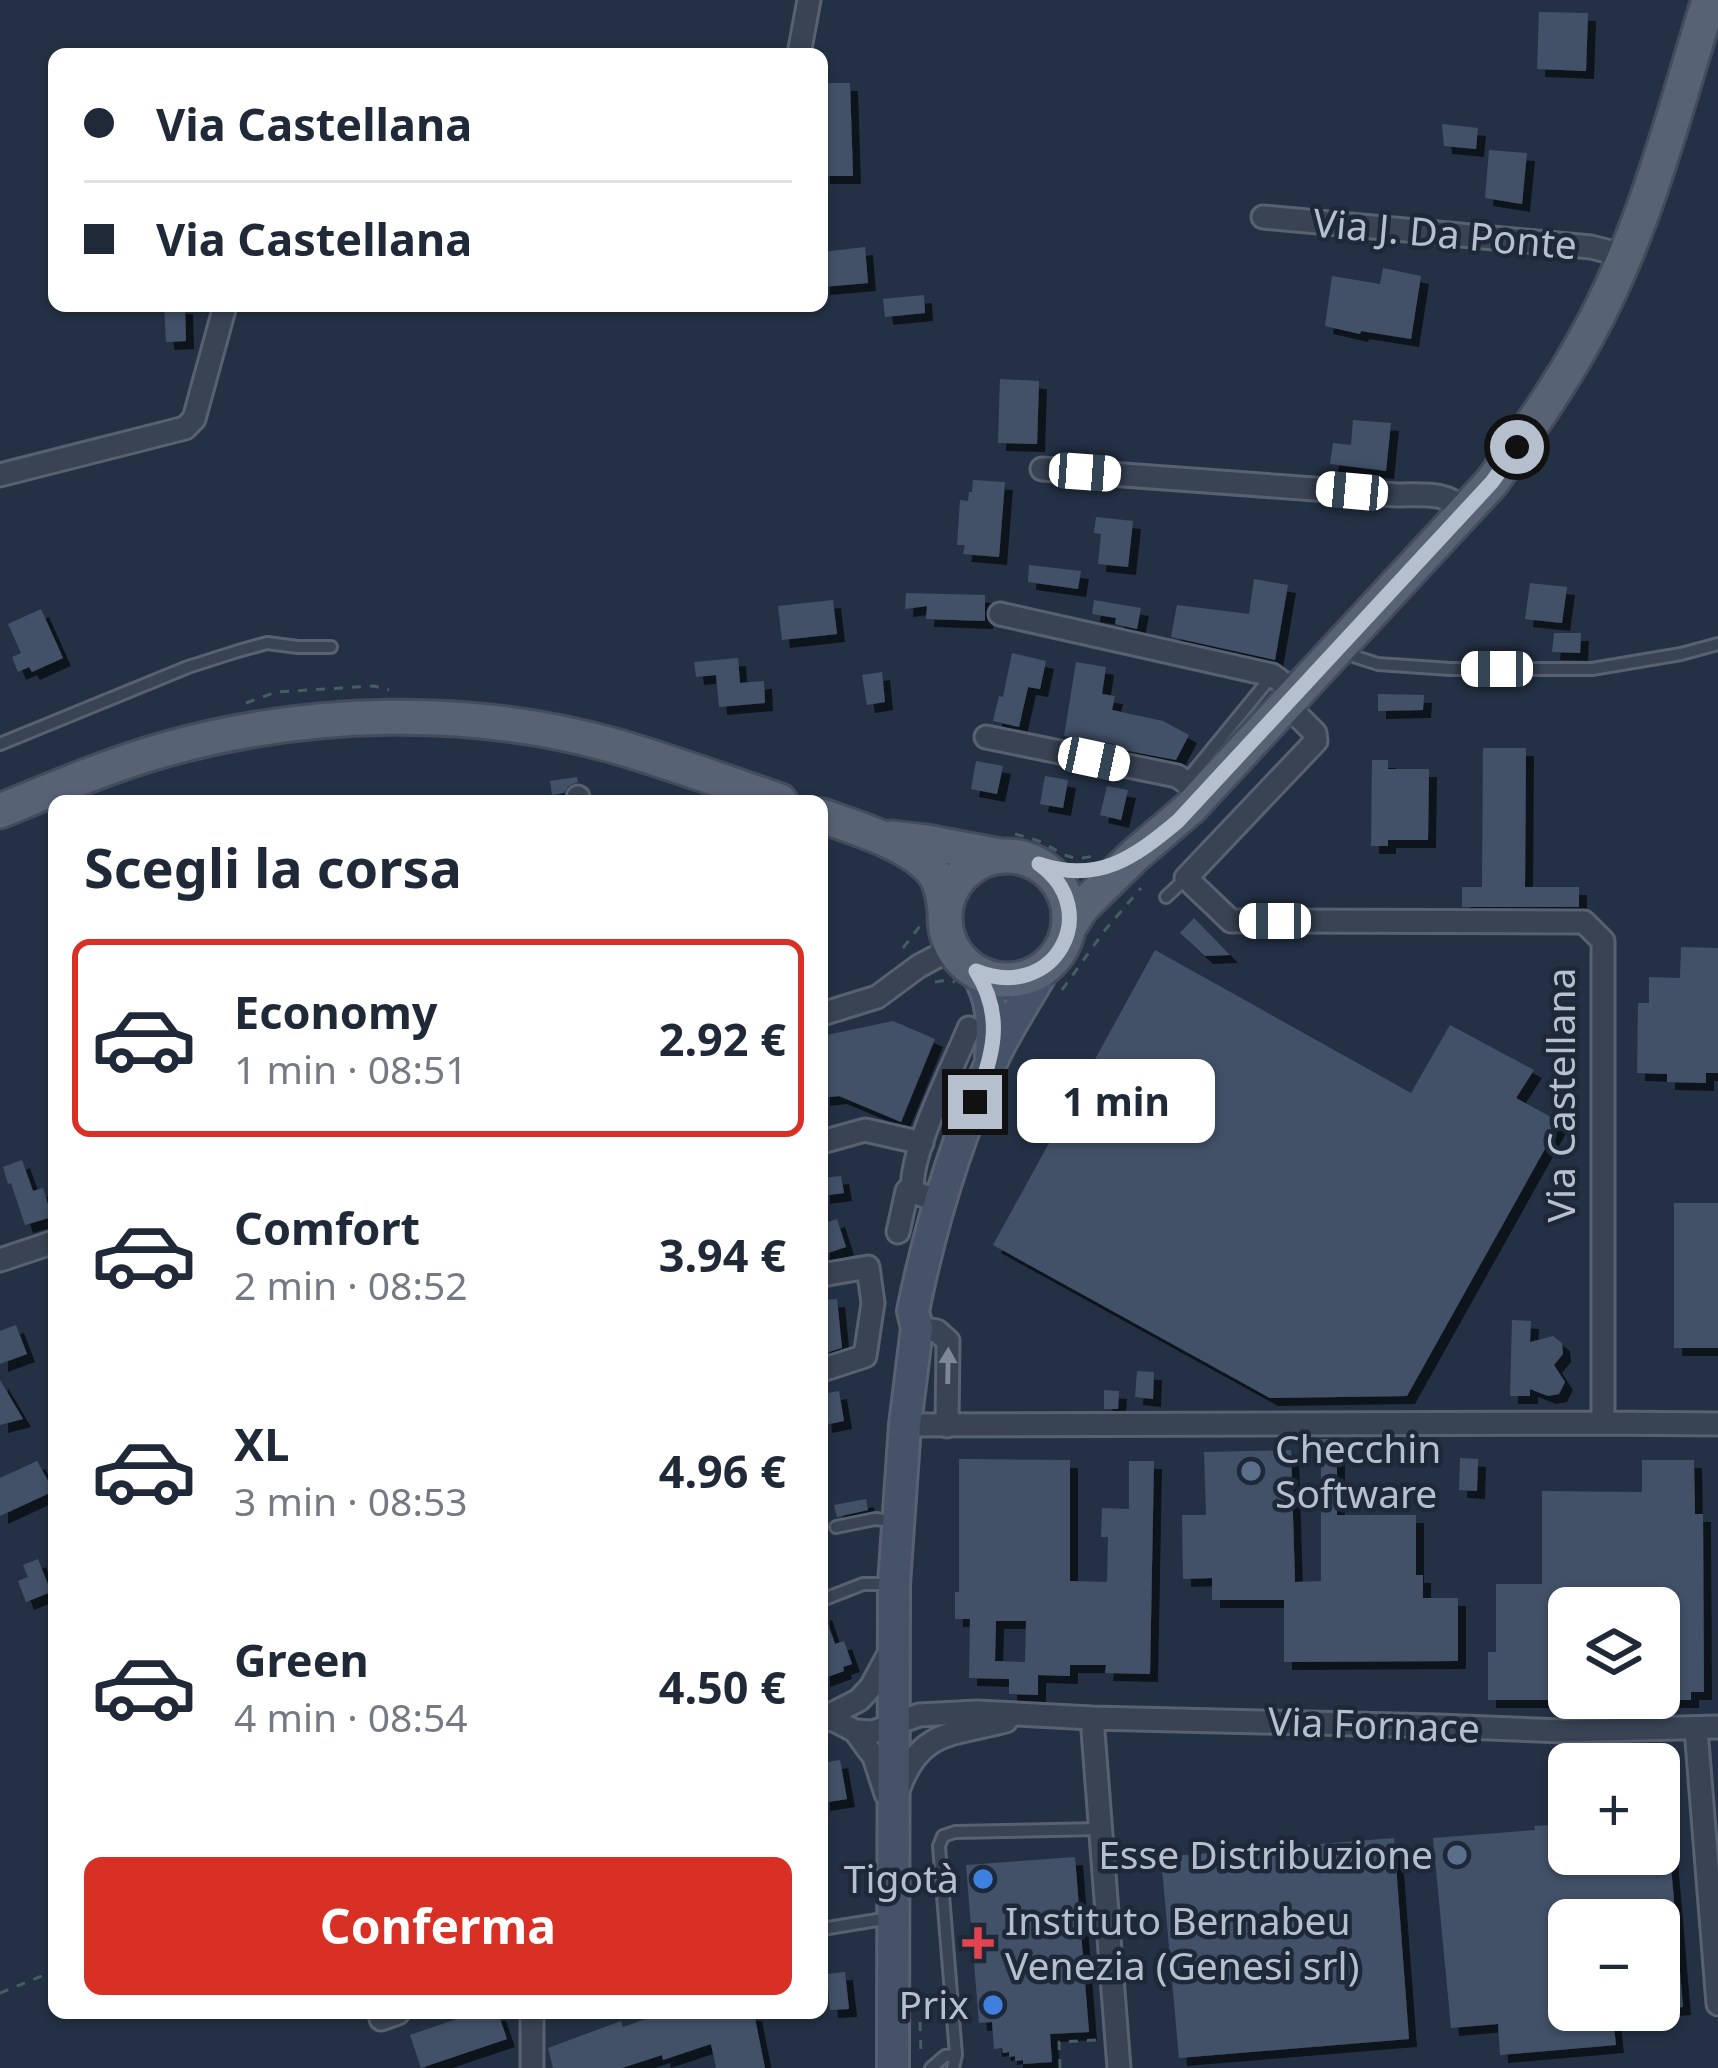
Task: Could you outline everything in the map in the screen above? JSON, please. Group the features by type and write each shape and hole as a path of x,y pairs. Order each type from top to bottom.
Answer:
{"main road":[{"path":"828,818 883,838 932,871 941,886 946,929 964,960 993,978 1028,976 1050,982 1068,929 1082,907 1140,869 1178,821 1194,788 1285,691 1341,646 1492,482 1541,411 1588,336 1626,256 1709,0"},
{"path":"0,811 130,760 210,738 320,721 408,718 505,725 614,746 762,795"},
{"path":"883,838 1007,845 1026,859 1059,871 1140,869"},
{"path":"946,910 958,880 1007,845"},
{"path":"1039,864 1062,890 1068,929"}],"street":[{"path":"801,48 809,0"},
{"name":"Via J. Da Ponte","path":"1262,217 1591,247 1626,256"},
{"path":"0,475 185,428 194,419 223,312"},
{"path":"1042,469 1432,495 1450,499 1465,511"},
{"path":"1000,614 1285,691 1315,733 1316,741 1186,878"},
{"path":"986,737 1177,776 1194,788"},
{"name":"Via Castellana","path":"1186,878 1231,921 1583,922 1603,941 1603,1423"},
{"path":"828,1012 877,997 919,966 964,960 990,998 994,1017 991,1060"},
{"path":"925,1194 991,1060 1050,982"},
{"path":"893,2068 893,1644 898,1521 925,1194 922,1143 969,1028"},
{"path":"828,1140 865,1130 922,1143"},
{"path":"898,1232 907,1192 925,1194"},
{"path":"0,1260 48,1244"},
{"path":"828,1274 877,1265 865,1356 828,1368"},
{"path":"873,1303 937,1331 948,1341 947,1426"},
{"path":"905,1425 1718,1424"},
{"path":"893,1644 905,1691 929,1714"},
{"path":"829,1716 859,1700 871,1687 893,1644"},
{"name":"Via Fornace","path":"855,1731 879,1732 929,1714 977,1712 1563,1732 1707,1728"},
{"name":"Via Fornace","path":"929,1742 1030,1714"},
{"path":"829,1716 879,1716 929,1742 906,1767 892,1820"},
{"path":"829,1716 855,1731 874,1757 892,1820"},
{"path":"1092,1718 1119,2068"},
{"path":"1707,1728 1718,2004"},
{"path":"532,2019 532,2068"}],"lane":[{"path":"0,743 238,651 267,643 332,646"},
{"path":"1341,646 1378,664 1592,669 1718,644"},
{"path":"1166,897 1186,878"},
{"path":"836,1527 875,1519 898,1521"},
{"path":"828,1598 863,1584 895,1584"},
{"path":"955,2061 939,1846 944,1835 1099,1829"},
{"path":"828,1928 894,1921"},
{"path":"931,2068 945,2056 955,2061"}],"path":[{"path":"1007,845 1034,839 1072,859 1099,854"},
{"path":"1050,982 1105,930 1140,869"},
{"path":"0,1993 48,1973"},
{"path":"1060,2068 1059,2042 1116,2038"}],"building":[{"path":"1539,12 1588,13 1586,71 1537,69"},
{"path":"828,83 850,83 853,176 828,176"},
{"path":"1442,124 1478,128 1476,149 1444,146"},
{"path":"1489,150 1527,153 1522,204 1485,198"},
{"path":"865,247 868,283 828,286 828,251"},
{"path":"1383,268 1421,276 1411,339 1325,326 1332,276 1380,284"},
{"path":"924,295 925,313 885,317 883,299"},
{"path":"164,312 185,312 186,341 166,342"},
{"path":"1000,379 1039,381 1037,444 998,443"},
{"path":"1353,420 1391,423 1386,471 1330,464 1333,443 1351,445"},
{"path":"973,480 1005,482 999,557 963,554 965,545 957,545 960,500 968,501"},
{"path":"1096,517 1133,521 1128,567 1098,564 1101,534 1094,533"},
{"path":"1029,565 1081,571 1078,589 1028,582"},
{"path":"1254,579 1288,585 1275,660 1171,637 1177,605 1249,614"},
{"path":"1530,583 1567,587 1562,623 1525,619"},
{"path":"906,593 985,595 985,621 926,619 927,606 905,609"},
{"path":"833,600 837,634 782,640 778,606"},
{"path":"1094,600 1141,608 1137,629 1115,624 1116,618 1092,614"},
{"path":"41,609 63,658 32,672 29,667 18,672 12,657 21,653 8,624"},
{"path":"1554,633 1581,633 1580,653 1552,652"},
{"path":"1012,653 1046,661 1040,689 1028,687 1019,727 993,721"},
{"path":"738,658 740,683 764,681 765,703 719,707 716,675 696,677 694,662"},
{"path":"1076,662 1106,667 1102,694 1115,696 1112,710 1163,721 1189,735 1176,760 1064,736"},
{"path":"882,672 885,702 867,705 862,675"},
{"path":"1378,694 1424,695 1423,710 1378,711"},
{"path":"1483,748 1526,748 1525,887 1579,887 1579,907 1462,907 1462,887 1482,887"},
{"path":"1372,760 1388,760 1388,769 1429,769 1428,840 1388,840 1388,846 1371,846"},
{"path":"976,761 1003,766 997,794 971,789"},
{"path":"1045,776 1068,780 1063,808 1040,804"},
{"path":"577,777 578,782 564,793 552,795 550,781"},
{"path":"1107,786 1128,790 1121,820 1100,815"},
{"path":"1194,918 1230,955 1205,956 1180,933"},
{"path":"1681,947 1718,948 1718,1073 1706,1073 1706,1083 1667,1082 1667,1074 1637,1073 1638,1003 1649,1003 1649,977 1680,978"},
{"path":"1155,950 1411,1093 1450,1025 1534,1070 1516,1098 1560,1122 1407,1396 1270,1398 993,1245"},
{"path":"893,1021 935,1039 901,1122 839,1096 828,1097 828,1035"},
{"path":"22,1160 33,1191 43,1188 48,1218 25,1225 3,1167"},
{"path":"841,1176 844,1193 828,1195 828,1177"},
{"path":"1674,1203 1718,1203 1718,1348 1674,1348"},
{"path":"837,1219 846,1247 828,1253 828,1222"},
{"path":"837,1299 842,1348 828,1352 828,1300"},
{"path":"1512,1320 1531,1321 1530,1342 1553,1336 1562,1343 1563,1354 1554,1365 1565,1382 1559,1394 1548,1396 1530,1389 1530,1396 1510,1396"},
{"path":"16,1325 27,1354 0,1364 0,1331"},
{"path":"1137,1371 1154,1372 1153,1399 1135,1397"},
{"path":"0,1380 23,1419 0,1425"},
{"path":"1104,1390 1119,1391 1118,1409 1104,1409"},
{"path":"839,1391 844,1421 828,1424 828,1393"},
{"path":"1321,1439 1337,1439 1337,1515 1416,1515 1416,1575 1423,1575 1423,1598 1458,1598 1458,1661 1284,1662 1284,1600 1212,1600 1212,1578 1183,1579 1182,1515 1206,1515 1204,1452 1291,1450 1295,1582 1321,1581"},
{"path":"1460,1458 1478,1459 1477,1491 1459,1490"},
{"path":"959,1459 1070,1460 1070,1581 1107,1582 1108,1537 1101,1537 1102,1508 1129,1509 1129,1461 1154,1461 1150,1674 1105,1673 1106,1665 1070,1665 1070,1676 1038,1675 1038,1695 1009,1694 1009,1679 969,1678 970,1619 955,1619 955,1592 959,1592","holes":["996,1621 1026,1621 1025,1662 995,1661"]},
{"path":"1642,1460 1694,1460 1695,1514 1703,1514 1704,1692 1691,1692 1691,1700 1680,1700 1680,1587 1548,1587 1548,1700 1488,1700 1488,1652 1496,1652 1496,1584 1542,1584 1542,1491 1642,1492"},
{"path":"37,1461 48,1480 48,1494 0,1516 0,1478"},
{"path":"866,1499 868,1510 837,1517 834,1505"},
{"path":"38,1559 48,1593 26,1602 18,1581 28,1577 23,1565"},
{"path":"828,1624 835,1644 844,1641 852,1664 843,1667 844,1671 828,1677"},
{"path":"840,1760 847,1799 828,1802 828,1762"},
{"path":"1548,1825 1548,1875 1672,1875 1674,1899 1548,1899 1548,2031 1614,2031 1616,2045 1500,2055 1498,2024 1451,2028 1433,1838 1535,1830 1534,1826"},
{"path":"1394,1838 1409,2039 1179,2058 1161,1857"},
{"path":"1075,1857 1089,2032 1050,2034 1052,2062 1023,2064 1002,2048 994,2049 992,2022 979,2023 966,1865"},
{"path":"845,1972 849,2009 830,2010 828,1974"},
{"path":"457,2019 500,2019 507,2039 421,2068 410,2035"},
{"path":"645,2019 755,2019 765,2068 716,2068 711,2044 622,2068 553,2068 548,2048 621,2021 623,2027"}],"place":[{"name":"Checchin Software","path":"1251,1471"},
{"name":"Esse Distribuzione","path":"1457,1855"},
{"name":"Tigotà","path":"983,1879"},
{"name":"Instituto Bernabeu Venezia (Genesi srl)","path":"978,1943"},
{"name":"Prix","path":"993,2005"}],"route":[{"path":"975,1102 991,1060 994,1017 976,971 1010,980 1028,976 1053,959 1066,936 1066,900 1056,880 1039,864 1077,873 1104,867 1134,856 1178,821 1492,482 1517,447"}]}
